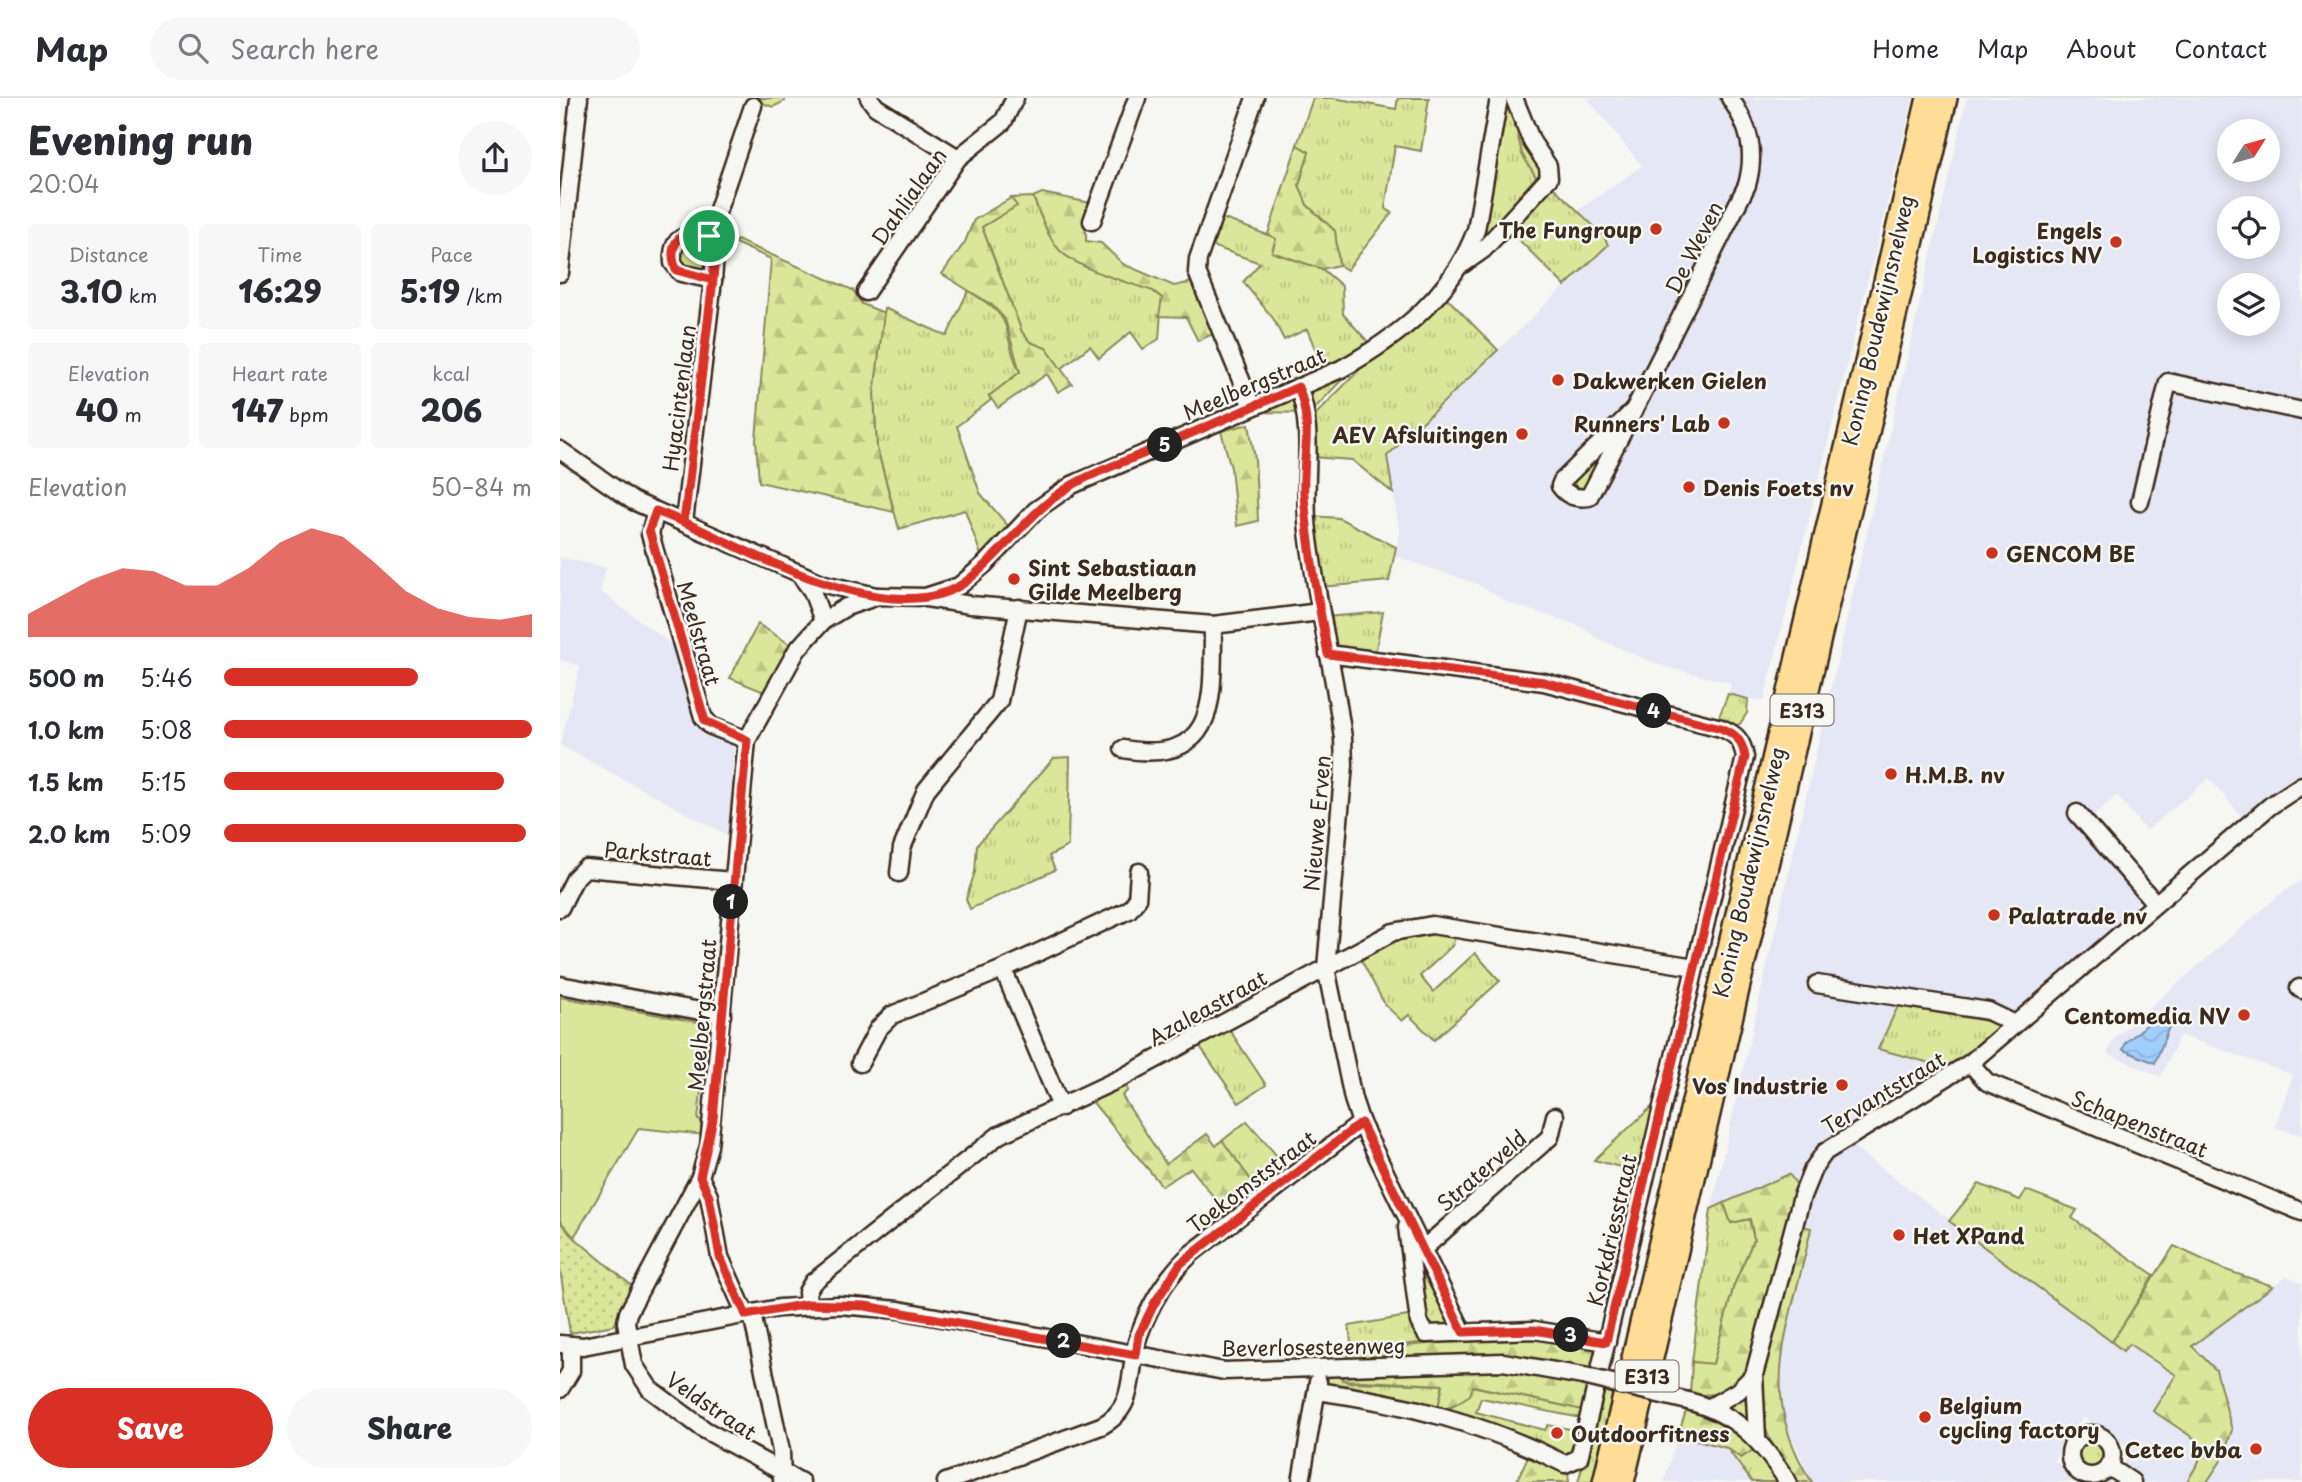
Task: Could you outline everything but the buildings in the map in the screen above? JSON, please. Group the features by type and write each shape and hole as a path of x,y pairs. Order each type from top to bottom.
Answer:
{"highway":[{"name":"Koning Boudewijnsnelweg","path":"1605,1482 1929,98"},
{"name":"Koning Boudewijnsnelweg","path":"1622,1482 1945,98"}],"street":[{"path":"560,273 566,166 579,98"},
{"path":"869,98 876,107 958,158"},
{"name":"Dahlialaan","path":"866,292 958,158 1003,122 1015,98"},
{"path":"1092,221 1137,98"},
{"path":"1252,407 1199,279 1198,259 1255,98"},
{"name":"Meelbergstraat","path":"629,1337 626,1322 628,1313 700,1177 713,1119 732,881 747,740 797,650 830,617 878,596 925,597 964,583 1036,510 1072,485 1347,365 1394,335 1439,295 1461,265 1476,230 1499,98"},
{"name":"Meelbergstraat","path":"1461,265 1469,263 1483,250 1549,177 1548,166 1532,142 1514,98"},
{"name":"De Weven","path":"1634,410 1568,474 1560,486 1564,492 1582,498 1589,497 1634,410 1748,186 1753,162 1751,138 1741,114 1730,98"},
{"name":"Hyacintenlaan","path":"684,522 713,280 715,256 709,236 750,103"},
{"path":"709,236 690,234 678,239 674,244 673,263 681,273 713,280"},
{"path":"2140,502 2168,382 2302,411"},
{"name":"Nieuwe Erven","path":"1298,387 1308,415 1304,491 1320,612 1338,701 1344,765 1326,968 1361,1123 1463,1332"},
{"path":"560,450 633,501 824,584 878,596"},
{"name":"Meelstraat","path":"656,511 649,530 703,717 711,726 747,740"},
{"path":"799,573 830,617"},
{"path":"964,583 971,606"},
{"path":"964,583 988,606"},
{"path":"824,584 833,596 830,617"},
{"path":"925,597 971,606 1213,625 1320,612"},
{"path":"899,873 902,848 926,790 999,701 1019,608"},
{"path":"1123,749 1147,753 1167,751 1187,741 1203,725 1212,700 1213,625"},
{"name":"Korkdriesstraat","path":"1317,1391 1425,1409 1522,1443 1565,1464 1573,1463 1579,1458 1745,757 1743,743 1733,733 1721,728 1544,682 1328,654"},
{"name":"Tervantstraat","path":"1757,1438 1754,1375 1802,1196 1819,1160 1844,1137 1970,1063 2270,806 2302,785"},
{"path":"2077,813 2155,903"},
{"name":"Parkstraat","path":"560,908 575,878 585,868 732,881"},
{"path":"860,1063 878,1029 892,1015 1003,969 1129,910 1137,900 1139,872"},
{"name":"Azaleastraat","path":"808,1304 807,1292 813,1282 983,1145 1018,1124 1061,1107 1393,932 1420,925 1695,967"},
{"path":"1003,969 1061,1107"},
{"path":"1817,984 1988,1011 2015,1024"},
{"path":"560,985 722,1015"},
{"name":"Schapenstraat","path":"1970,1063 1987,1082 2302,1212"},
{"name":"Straterveld","path":"1423,1249 1550,1137 1555,1116"},
{"name":"Toekomststraat","path":"946,1482 1109,1422 1123,1407 1128,1396 1139,1335 1180,1264 1361,1123"},
{"path":"700,1177 709,1196 720,1257 749,1315 781,1451 782,1477"},
{"name":"Nieuwe Erven","path":"1406,1211 1421,1330 1434,1336 1463,1332 1534,1330 1606,1342"},
{"name":"Beverlosesteenweg","path":"565,1344 583,1346 808,1304 900,1310 1224,1371 1503,1362 1583,1376 1710,1407 1732,1418 1757,1438 1788,1482"},
{"name":"Veldstraat","path":"629,1337 634,1365 650,1389 705,1430 782,1477 801,1482"},
{"path":"560,1389 571,1371 565,1344"},
{"path":"1301,1482 1317,1391 1315,1370"},
{"path":"1710,1407 1738,1391 1754,1375"},
{"path":"2108,1466 2132,1482"}],"shaded area":[{"path":"1587,98 1913,98 1764,701 1728,694 1731,683 1662,666 1599,639 1580,626 1509,603 1475,583 1394,556 1400,534 1387,456 1608,245 1604,236 1577,211 1642,166"},
{"path":"1967,98 2302,98 2302,776 2244,819 2209,778 2146,831 2117,795 2089,820 2073,804 2071,813 2139,895 2134,914 1949,1068 1835,1136 1817,1153 1800,1189 1789,1174 1711,1209"},
{"path":"560,557 606,568 600,591 675,647 694,712 729,740 734,749 729,836 560,745 580,666 560,660"},
{"path":"2302,880 2302,1135 2275,1127 2293,1075 2180,1035 2161,1077 2107,1053 2115,1038 2278,896"},
{"path":"1848,1143 2122,1350 2128,1344 2177,1375 2153,1411 2195,1439 2199,1461 2187,1482 2142,1482 2125,1466 2126,1445 2083,1417 2054,1460 2085,1482 1812,1482 1786,1426 1778,1386 1788,1314 1802,1276 1811,1228 1800,1226 1814,1179 1833,1153"},
{"path":"2287,1276 2302,1283 2302,1482 2207,1482 2222,1459 2232,1429 2216,1370 2192,1346"},
{"path":"1678,1435 1727,1448 1752,1482 1664,1482"}],"green space":[{"path":"749,98 785,98 785,101 773,107"},
{"path":"1313,98 1333,98 1396,109 1398,98 1429,98 1421,151 1395,146 1385,208 1392,213 1347,270 1339,265 1335,231 1307,205 1299,185 1309,152 1297,145"},
{"path":"1507,98 1521,119 1522,154 1537,177 1519,196 1522,203 1480,243"},
{"path":"1521,119 1546,178 1522,203 1519,196 1536,177 1522,154 1515,124"},
{"path":"1297,145 1309,152 1299,185 1307,205 1335,231 1339,265 1322,269 1272,252 1276,239 1268,234"},
{"path":"1549,183 1604,236 1608,245 1565,286 1508,229"},
{"path":"1042,193 1091,203 1086,222 1086,241 1101,243 1123,264 1174,286 1192,282 1215,333 1198,341 1186,317 1159,316 1162,298 1153,291 1087,268 1064,254 1049,234 1033,197"},
{"path":"1033,197 1049,234 1064,254 1087,268 1153,291 1162,298 1159,339 1143,349 1131,332 1099,358 1090,346 1061,369 1046,348 1030,342 1022,332 982,227 1016,206 1011,198"},
{"path":"1011,198 1017,206 982,227 1022,332 1030,342 1046,348 1072,384 1058,392 1047,374 998,408 989,396 1020,372 1005,319 992,305 942,274 965,242 974,220"},
{"path":"1219,217 1276,238 1272,252 1322,269 1342,286 1343,314 1370,344 1323,368 1307,329 1284,340 1273,318 1243,282 1260,263 1209,245"},
{"path":"685,240 706,245 710,273 677,264"},
{"path":"737,240 853,290 862,304 884,313 874,394 877,448 894,512 759,482 756,440 771,259 735,243"},
{"path":"968,291 996,311 1002,319 1020,372 989,396 991,400 957,426 980,493 1009,527 982,558 965,510 899,529 877,448 874,394 884,308 947,336"},
{"path":"1446,297 1498,350 1387,456 1393,493 1352,460 1311,457 1316,414 1369,360"},
{"path":"1351,370 1314,409 1311,394 1314,389"},
{"path":"1287,399 1298,404 1304,413 1257,412"},
{"path":"1249,424 1255,459 1258,521 1237,526 1231,468 1221,431"},
{"path":"1599,454 1602,457 1585,488 1576,488 1573,479"},
{"path":"1311,516 1339,518 1396,547 1389,581 1321,587"},
{"path":"1383,612 1375,654 1342,650 1331,639 1326,617"},
{"path":"758,624 791,645 764,692 730,678"},
{"path":"1728,694 1748,699 1747,713 1740,724 1732,726 1717,722"},
{"path":"1070,757 1068,846 1049,856 1055,870 970,909 966,899 975,872 977,845 1054,758"},
{"path":"1416,930 1455,933 1453,945 1420,976 1433,992 1475,953 1500,981 1434,1040 1409,1015 1402,1021 1385,1005 1358,954"},
{"path":"560,997 708,1024 698,1120 707,1122 705,1135 639,1128 574,1237 560,1221"},
{"path":"1898,1006 2005,1024 1949,1068 1878,1049"},
{"path":"1227,1026 1266,1085 1239,1103 1197,1042"},
{"path":"1123,1082 1128,1090 1122,1096 1166,1164 1207,1134 1216,1146 1222,1140 1261,1194 1230,1218 1191,1168 1162,1186 1090,1099"},
{"path":"1658,1101 1643,1173 1594,1160"},
{"path":"1247,1121 1290,1171 1261,1194 1222,1141"},
{"path":"1789,1174 1800,1189 1750,1370 1737,1384 1724,1392 1690,1394 1692,1362 1713,1364 1734,1285 1754,1239 1750,1219 1731,1223 1724,1203"},
{"path":"1979,1184 2020,1200 2026,1190 2077,1210 2072,1218 2154,1275 2112,1342 1949,1221"},
{"path":"1724,1203 1731,1223 1749,1219 1754,1239 1734,1285 1713,1364 1692,1362 1711,1209"},
{"path":"560,1221 570,1234 631,1285 620,1320 614,1325 570,1333 560,1270"},
{"path":"1800,1226 1811,1228 1782,1356 1781,1386 1784,1417 1794,1449 1812,1482 1797,1482 1770,1440 1763,1422 1758,1384"},
{"path":"1415,1245 1450,1318 1447,1327 1427,1329"},
{"path":"2174,1246 2223,1269 2273,1286 2192,1346 2216,1370 2232,1430 2222,1459 2207,1482 2187,1482 2199,1461 2195,1439 2153,1411 2176,1375 2129,1344 2123,1351 2112,1342"},
{"path":"1414,1315 1420,1339 1427,1342 1352,1351 1349,1326"},
{"path":"1534,1334 1596,1347 1599,1353 1594,1371 1504,1353 1350,1361 1348,1356 1352,1351"},
{"path":"1489,1370 1527,1374 1592,1388 1588,1411 1473,1386 1470,1395 1463,1400 1438,1408 1443,1385 1342,1380 1344,1376"},
{"path":"1329,1376 1344,1376 1343,1380 1350,1382 1443,1385 1438,1408 1329,1386 1326,1383"},
{"path":"1472,1386 1588,1411 1586,1419 1481,1398 1476,1412 1545,1430 1548,1425 1582,1431 1580,1445 1565,1456 1489,1422 1446,1409 1461,1401"},
{"path":"1749,1390 1753,1425 1724,1405"},
{"path":"1603,1391 1615,1395 1594,1482 1578,1482"},
{"path":"1687,1408 1723,1421 1756,1448 1741,1458 1727,1448 1678,1435"},
{"path":"2090,1441 2099,1445 2103,1454 2099,1463 2090,1467 2081,1463 2077,1454 2081,1445"},
{"path":"1727,1448 1741,1458 1756,1448 1777,1482 1752,1482"},
{"path":"1530,1452 1568,1472 1569,1482 1516,1482"}],"water":[{"path":"2156,1017 2170,1024 2155,1063 2123,1050 2126,1042"}],"place":[{"name":"The Fungroup","path":"1656,229"},
{"name":"Engels Logistics NV","path":"2116,242"},
{"name":"Dakwerken Gielen","path":"1558,380"},
{"name":"Runners' Lab","path":"1724,423"},
{"name":"AEV Afsluitingen","path":"1522,434"},
{"name":"Denis Foets nv","path":"1689,487"},
{"name":"GENCOM BE","path":"1992,553"},
{"name":"Sint Sebastiaan Gilde Meelberg","path":"1014,579"},
{"name":"H.M.B. nv","path":"1891,774"},
{"name":"Palatrade nv","path":"1994,915"},
{"name":"Centomedia NV","path":"2244,1015"},
{"name":"Vos Industrie","path":"1842,1085"},
{"name":"Het XPand","path":"1899,1235"},
{"name":"Belgium cycling factory","path":"1925,1417"},
{"name":"Outdoorfitness","path":"1557,1433"},
{"name":"Cetec bvba","path":"2256,1449"}],"route":[{"path":"709,236 684,235 674,244 672,254 676,270 713,280 684,522 824,584 878,596 925,597 940,594 969,579 1036,510 1072,485 1298,387 1308,415 1304,491 1328,654 1544,682 1721,728 1733,733 1743,743 1745,757 1606,1342 1534,1330 1463,1332 1361,1123 1180,1264 1170,1275 1139,1335 1136,1355 900,1310 865,1306 808,1304 746,1315 720,1257 713,1231 709,1196 700,1177 713,1119 747,740 705,721 649,530 656,511 684,522 694,441 713,280 715,256 709,236"}]}
